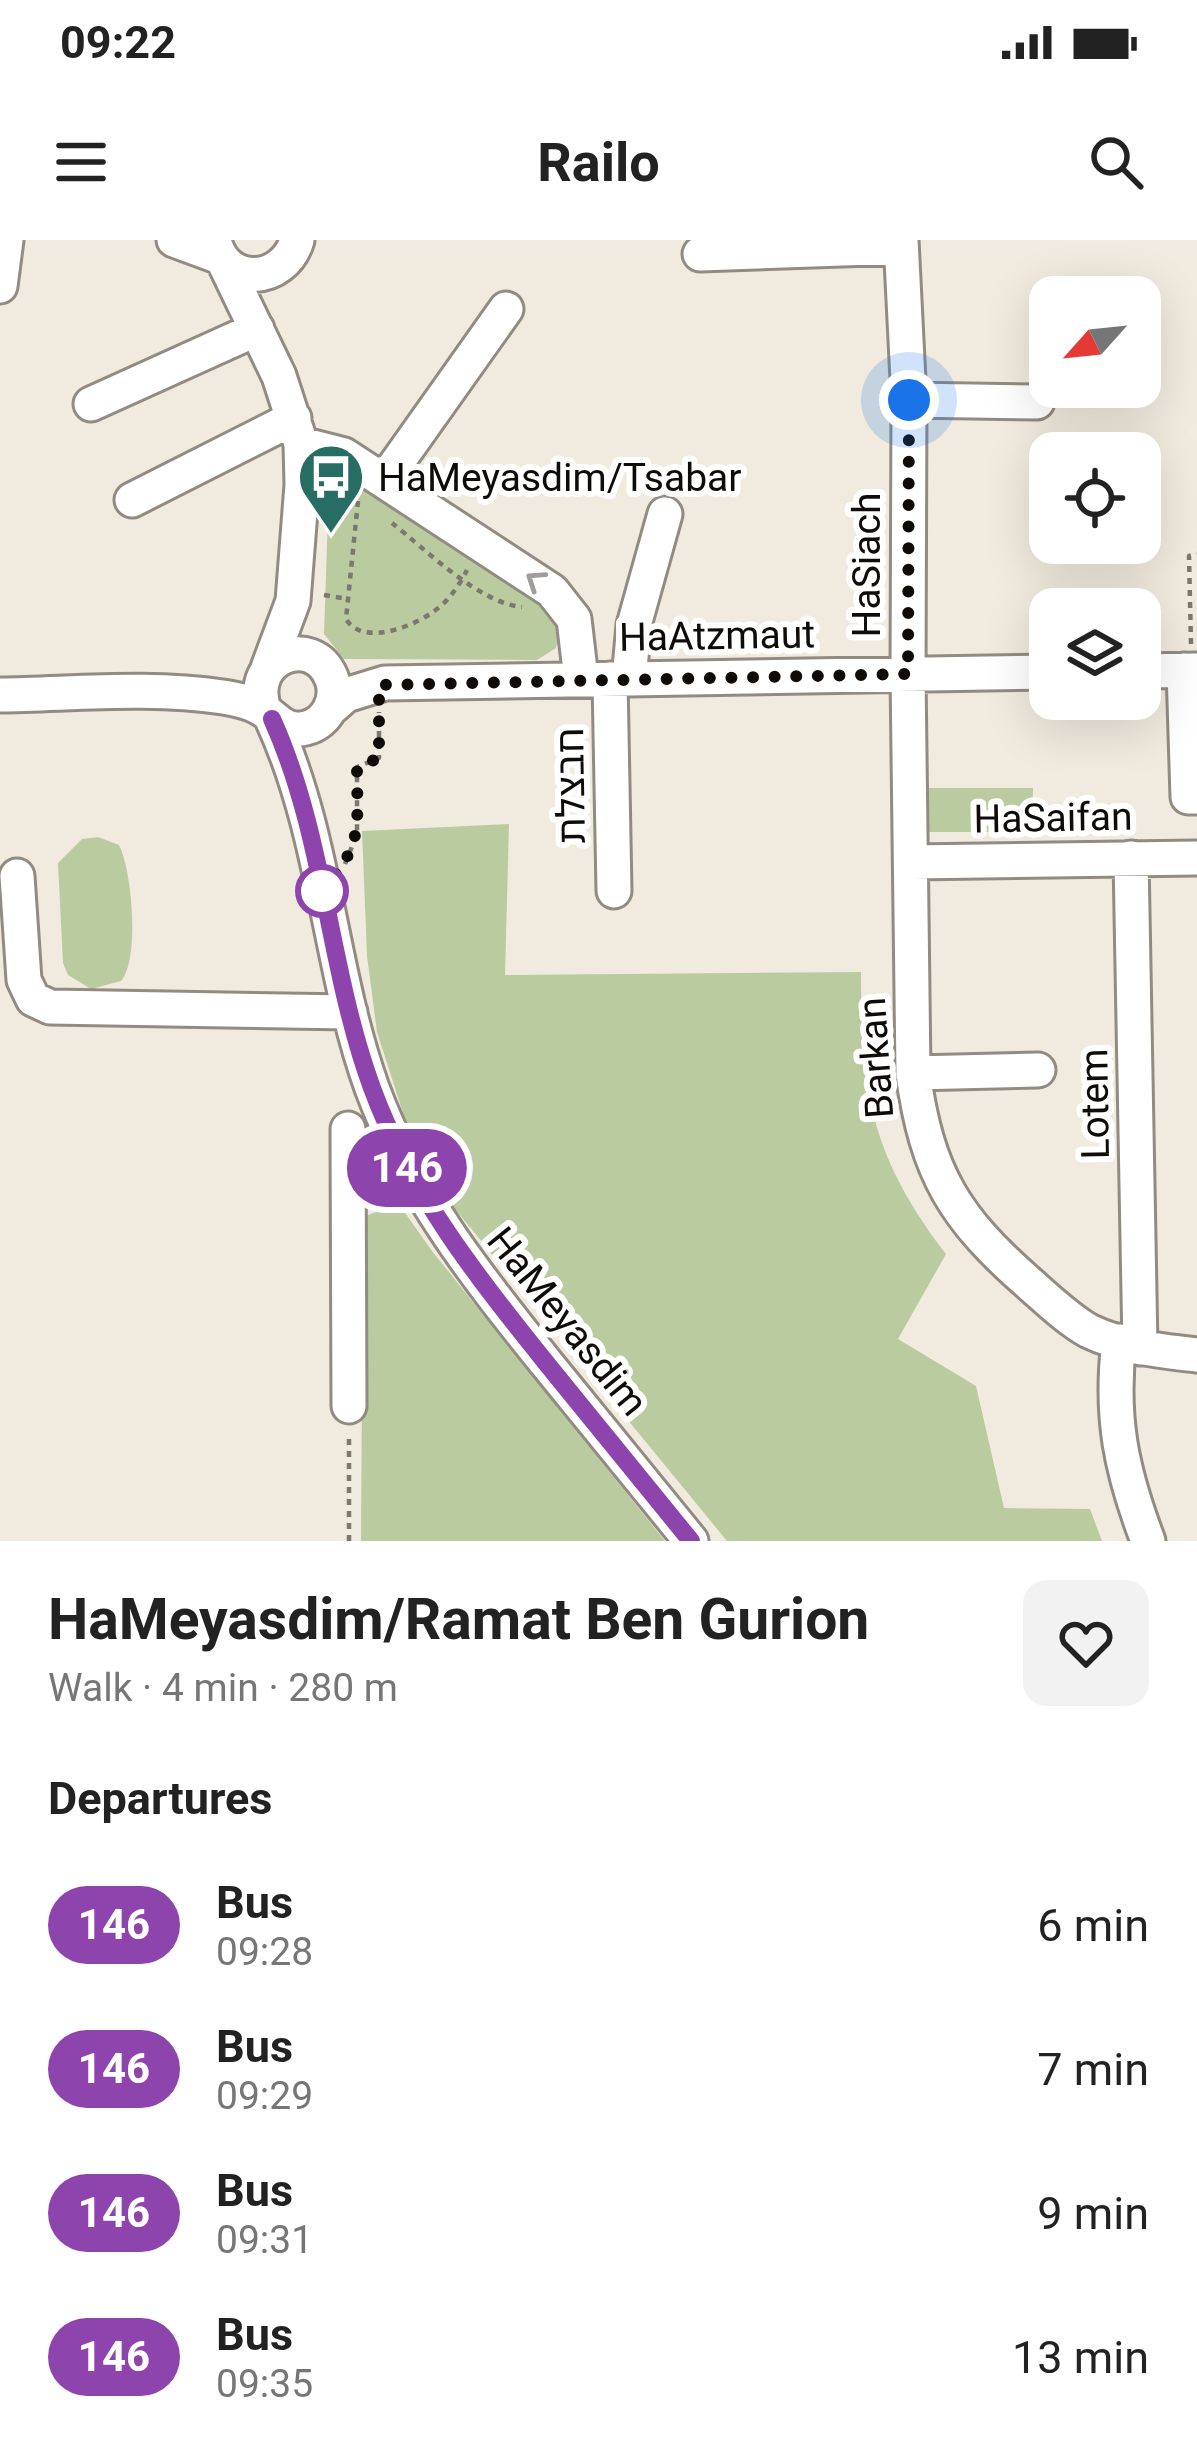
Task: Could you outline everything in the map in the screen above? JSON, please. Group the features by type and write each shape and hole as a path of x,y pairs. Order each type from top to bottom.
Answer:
{"street":[{"path":"0,286 6,240"},
{"path":"174,240 220,253 248,275 322,240"},
{"path":"700,254 901,243"},
{"name":"HaSiach","path":"901,243 909,400 908,674"},
{"path":"220,253 261,336 297,431 302,485 293,601 267,693"},
{"path":"261,336 261,307 286,258"},
{"path":"374,486 506,309"},
{"path":"92,404 261,336"},
{"path":"909,400 1029,402"},
{"path":"297,431 334,451 374,486 480,544 561,600 607,679"},
{"path":"132,500 297,431"},
{"path":"607,679 634,625 665,514"},
{"path":"267,693 295,729 323,717 334,688 293,601"},
{"path":"267,693 285,656 319,663"},
{"name":"HaAtzmaut","path":"319,663 382,684"},
{"path":"1191,670 1188,797 1197,796"},
{"name":"HaAtzmaut","path":"323,717 346,695 382,684 1029,672"},
{"name":"Barkan","path":"908,674 913,1073 922,1134 943,1185 990,1249 1088,1330 1130,1344 1197,1355"},
{"name":"חבצלת","path":"607,679 614,891"},
{"path":"0,695 170,692 226,697 267,693"},
{"name":"HaMeyasdim","path":"267,693 302,796 350,1012 372,1087 407,1167 462,1259 691,1541"},
{"name":"HaMeyasdim","path":"302,796 304,769 323,717"},
{"name":"Lotem","path":"1131,858 1130,1344 1114,1413 1124,1472 1148,1541"},
{"name":"HaSaifan","path":"911,862 1197,858"},
{"path":"17,876 24,980 33,999 50,1007 350,1012"},
{"path":"913,1073 1038,1070"},
{"path":"348,1129 349,1406"},
{"path":"348,1192 407,1167"}],"path":[{"path":"374,486 346,619 353,630 390,631 442,606 480,544"},
{"path":"374,486 463,578 512,606 543,607 561,600"},
{"path":"1191,670 1189,556 1197,554"},
{"path":"322,891 352,852 357,834 357,767 379,758 382,684"},
{"path":"349,1406 349,1541"}],"green space":[{"path":"340,473 552,613 559,636 556,648 537,660 344,659 324,634 329,487"},
{"path":"904,788 1033,788 1032,832 904,832"},
{"path":"509,824 505,975 861,972 864,1053 875,1121 901,1185 946,1254 898,1339 976,1386 1004,1508 1090,1509 1102,1541 727,1541 455,1209 404,1116 377,1032 367,956 362,831"},
{"path":"98,837 119,845 124,857 132,935 121,981 91,989 68,975 63,963 58,863 82,839"},
{"path":"384,1209 403,1210 665,1541 361,1541 363,1226 368,1215"}],"bus line":[{"name":"146","path":"272,719 302,796 356,1036 394,1141 462,1259 691,1541"}],"place":[{"name":"HaMeyasdim/Tsabar","path":"331,536"}],"route":[{"path":"322,891 352,852 357,834 357,767 379,758 379,685 908,674 909,400"}]}
